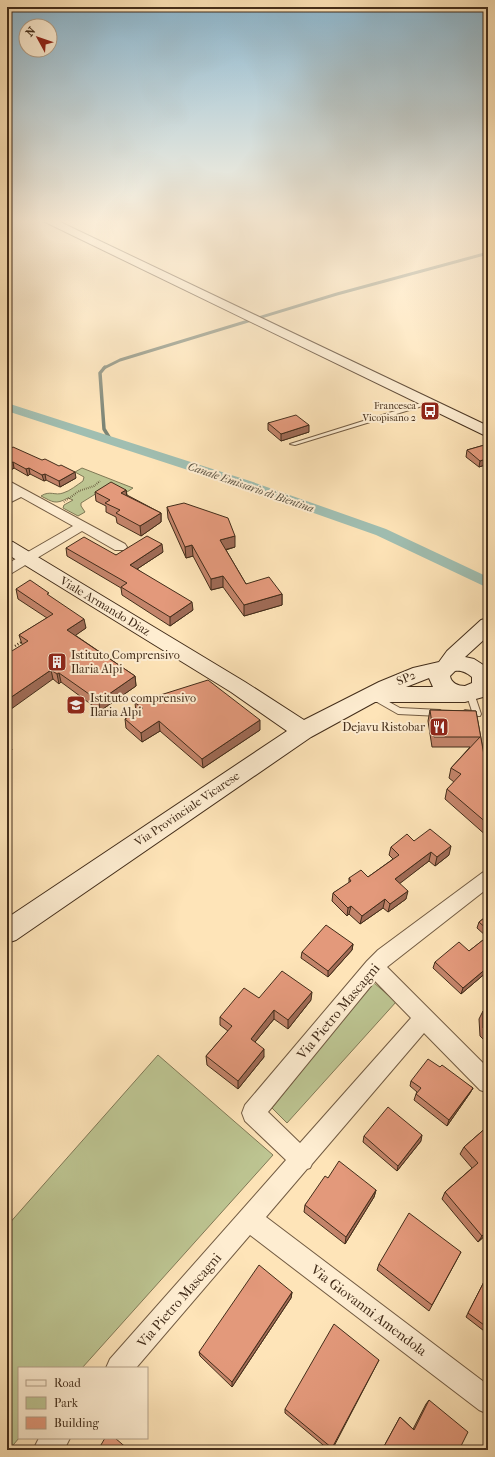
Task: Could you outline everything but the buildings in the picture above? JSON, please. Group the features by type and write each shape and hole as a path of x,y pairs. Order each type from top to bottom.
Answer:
{"main road":[{"path":"188,289 488,432"},
{"name":"Viale Armando Diaz","path":"7,546 243,690 303,731"},
{"path":"477,635 467,655 470,664 480,672 483,679 482,686 464,702 454,692 443,685 439,676 454,656 477,635"},
{"path":"445,667 460,663 480,672"},
{"name":"SP2","path":"371,695 410,676 428,670 445,667"},
{"name":"Via Provinciale Vicarese","path":"7,932 303,731 371,695"},
{"name":"SP2","path":"371,695 464,702"}],"street":[{"path":"7,484 120,547"},
{"path":"7,500 21,492"},
{"path":"7,570 82,526"},
{"name":"Via Pietro Mascagni","path":"302,1160 253,1113 374,967 385,956 488,878"},
{"path":"374,967 488,1083"},
{"name":"Via Pietro Mascagni","path":"120,1367 250,1220 424,1018"},
{"name":"Via Giovanni Amendola","path":"250,1220 488,1401"},
{"path":"46,1450 56,1439"}],"lane":[{"path":"293,444 427,403"}],"path":[{"path":"51,509 71,499 79,491 94,486 100,480"},
{"path":"15,646 28,638"}],"green space":[{"path":"82,468 133,488 127,492 110,487 105,488 81,503 81,506 85,512 78,516 63,508 64,505 73,500 68,498 54,502 41,496 47,493 60,494 73,488 83,481 84,477 75,472"},
{"path":"373,982 396,1002 287,1123 272,1108"},
{"path":"158,1055 273,1155 83,1367 18,1367 18,1439 9,1450 7,1450 7,1226"}],"waterway":[{"path":"104,368 120,360 355,289"},
{"path":"104,368 100,373 104,429 112,442"},
{"name":"Canale Emissario di Bientina","path":"7,407 245,484 381,532 488,583"}],"place":[{"name":"Francesca Vicopisano 2","path":"430,411"},
{"name":"Istituto Comprensivo Ilaria Alpi","path":"57,662"},
{"name":"Istituto comprensivo Ilaria Alpi","path":"76,705"},
{"name":"Dejavu Ristobar","path":"439,727"}]}
